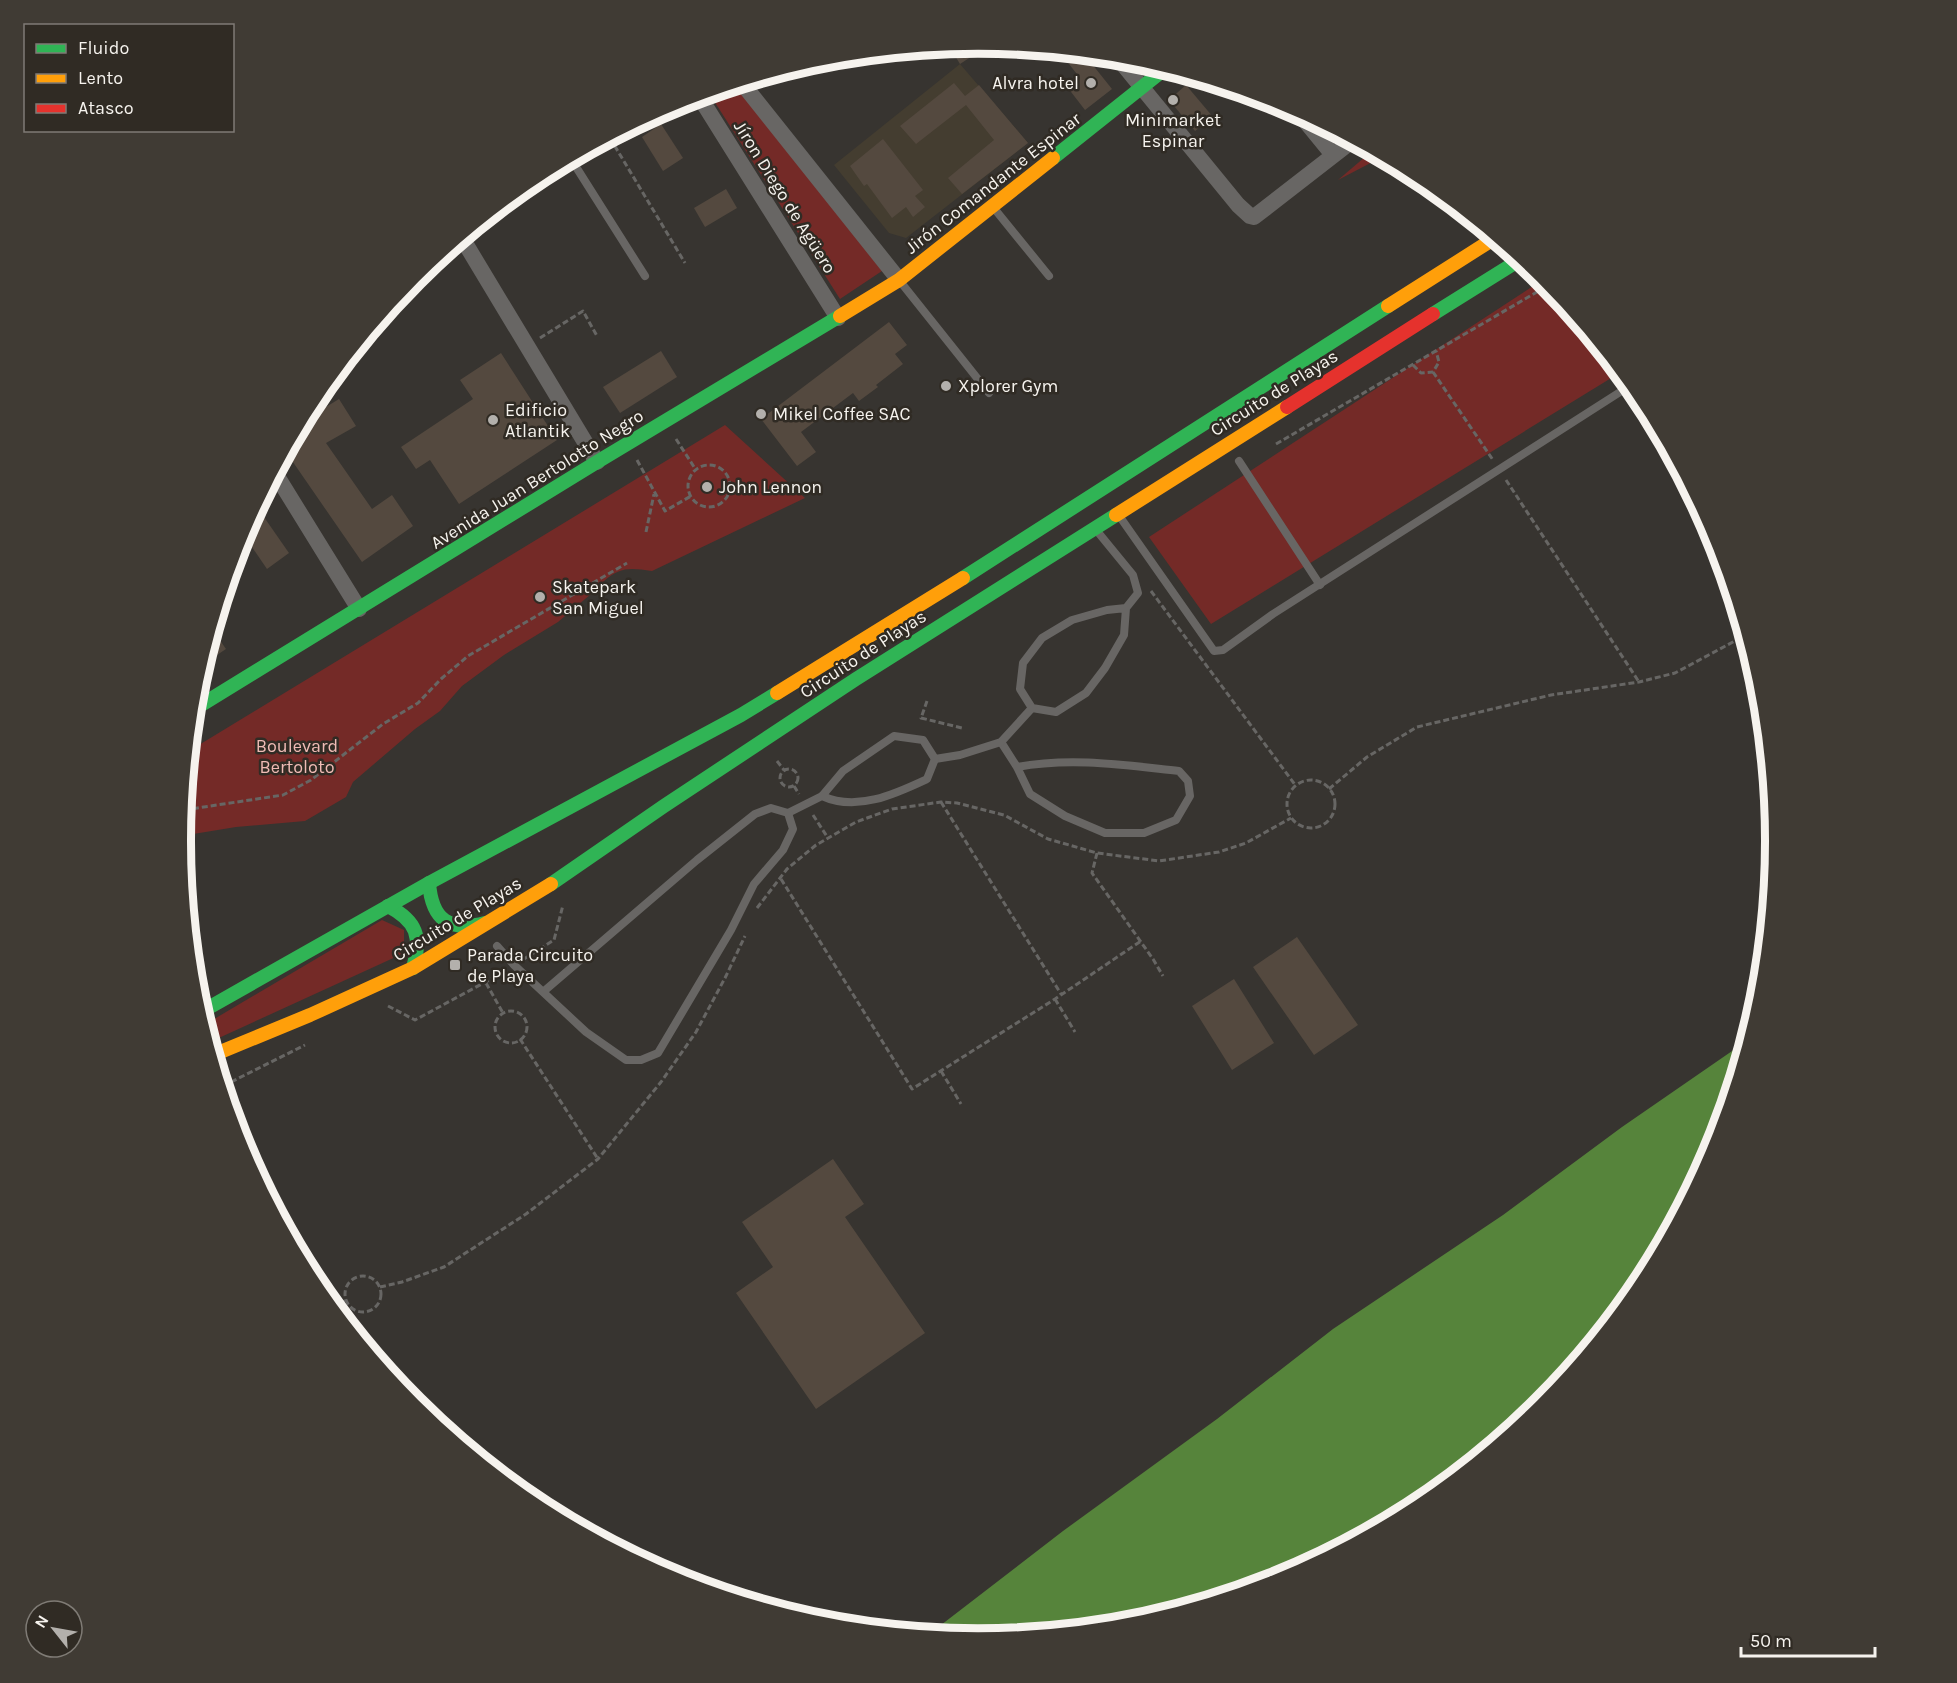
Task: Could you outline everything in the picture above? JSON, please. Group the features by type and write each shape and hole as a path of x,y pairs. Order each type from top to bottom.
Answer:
{"main road":[{"name":"Jirón Comandante Espinar","path":"899,280 1158,75"},
{"name":"Circuito de Playas","path":"209,1007 429,883 741,715 1019,543 1489,242"},
{"name":"Circuito de Playas","path":"220,1052 320,1011 413,968 542,890 856,679 1513,264"},
{"name":"Avenida Juan Bertolotto Negro","path":"203,704 597,462 899,280"},
{"path":"429,883 429,897 435,910 444,921 457,927 471,928 485,923"},
{"path":"388,906 402,912 412,924 418,938 418,953 413,968"}],"street":[{"path":"1126,68 1238,205 1250,216 1254,217 1346,145"},
{"name":"Jíron Diego de Agüero","path":"747,89 899,280"},
{"name":"Jíron Diego de Agüero","path":"704,104 838,318"},
{"path":"1312,128 1333,154"},
{"path":"466,244 597,462"},
{"path":"279,480 359,609"}],"lane":[{"path":"575,166 645,276"},
{"path":"992,206 1049,276"},
{"path":"899,280 989,393"},
{"path":"1118,514 1214,651 1223,650 1272,614 1623,390"},
{"path":"1239,461 1320,585"},
{"path":"1095,529 1132,575 1138,592 1126,608 1124,635 1105,668 1086,693 1056,712 1032,708 1020,689 1023,663 1042,638 1072,620 1107,610 1126,608"},
{"path":"935,759 960,755 1001,742 1032,708"},
{"path":"543,992 697,860 755,814 771,808 788,813 822,796 843,771 894,736 923,740 935,759"},
{"path":"1001,742 1030,794 1065,816 1105,833 1144,833 1176,820 1190,796 1188,781 1179,771 1094,761 1042,762 1017,767"},
{"path":"822,796 835,802 866,802 903,790 927,779 935,759"},
{"path":"497,946 514,965 586,1032 626,1060 641,1060 658,1053 731,930 754,884 783,850 793,829 788,813"}],"path":[{"path":"614,144 685,263"},
{"path":"1267,448 1540,290"},
{"path":"528,345 583,311 597,336"},
{"path":"1433,372 1439,362 1436,351"},
{"path":"1413,364 1421,373 1433,372"},
{"path":"1433,372 1639,682"},
{"path":"665,422 696,470"},
{"path":"627,444 665,511 691,496"},
{"path":"710,465 723,470 730,482 730,488 724,500 713,506 700,505 691,496 689,482 696,470 710,465"},
{"path":"646,532 655,492"},
{"path":"192,809 283,795 311,780 383,724 418,704 468,656 627,563"},
{"path":"1150,590 1296,786"},
{"path":"1329,789 1367,757 1417,727 1551,695 1639,682 1675,673 1739,639"},
{"path":"927,701 921,718 962,728"},
{"path":"777,761 784,770"},
{"path":"788,769 796,773 797,782 794,786 789,788 781,783 780,774 784,770 788,769"},
{"path":"1313,780 1329,789 1335,799 1334,814 1324,825 1309,829 1291,819 1287,810 1288,795 1296,786 1313,780"},
{"path":"757,909 787,869 816,845 856,822 892,809 941,802 957,803 1004,815 1048,839 1097,853 1159,861 1219,852 1246,843 1291,819"},
{"path":"941,802 1061,995"},
{"path":"1097,853 1092,873 1163,976"},
{"path":"781,879 912,1089 1061,995 1141,941"},
{"path":"385,1004 415,1020 486,982 554,940 564,903"},
{"path":"380,1287 402,1282 444,1266 526,1214 598,1159 661,1082 696,1032 748,928"},
{"path":"486,982 504,1013"},
{"path":"1054,999 1075,1032"},
{"path":"514,1011 523,1016 527,1026 524,1036 510,1043 497,1035 495,1025 499,1016 504,1013 514,1011"},
{"path":"520,1039 598,1159"},
{"path":"229,1083 314,1040"},
{"path":"941,1071 961,1104"},
{"path":"356,1276 370,1277 377,1281 380,1287 380,1302 369,1311 355,1311 345,1300 346,1286 356,1276"},
{"path":"340,1302 345,1300"}],"shaded area":[{"path":"960,64 1028,143 906,238 889,233 834,165"},
{"path":"1739,1047 1724,1095 1685,1190 1633,1279 1571,1361 1498,1434 1458,1466 1416,1496 1327,1548 1232,1587 1132,1614 1081,1622 978,1629 938,1627 1063,1531 1217,1419 1333,1329 1503,1215 1622,1127"}],"green space":[{"path":"742,91 882,271 840,299 714,100"},
{"path":"1366,156 1374,161 1338,180"},
{"path":"1535,285 1571,322 1613,377 1211,624 1149,537"},
{"name":"Boulevard Bertoloto","path":"725,425 805,498 652,571 626,569 615,573 603,582 605,586 591,594 558,622 504,655 462,686 440,711 415,729 353,782 346,797 305,821 236,827 191,834 197,746"},
{"path":"382,920 404,930 404,950 400,955 217,1039 212,1020"}],"building":[{"path":"975,54 960,64 954,55"},
{"name":"Alvra hotel","path":"1073,60 1091,63 1112,89 1085,110 1068,88 1080,78 1069,64"},
{"path":"954,83 965,96 979,85 1028,143 962,194 948,178 994,140 966,105 916,144 900,126"},
{"path":"1186,85 1213,117 1195,131 1169,100"},
{"path":"661,124 683,158 663,171 642,137"},
{"path":"883,139 923,190 915,196 925,207 913,217 906,207 892,218 867,184 864,186 850,166"},
{"path":"726,189 737,208 705,227 694,208"},
{"path":"889,322 907,345 895,354 903,364 859,401 853,393 801,432 816,452 797,466 761,419"},
{"path":"661,351 677,377 620,413 603,387"},
{"name":"Edificio Atlantik","path":"501,353 557,440 459,504 430,460 416,469 401,447 473,399 460,380"},
{"path":"339,399 356,426 326,443 372,509 392,495 413,526 362,562 291,459 320,411"},
{"path":"262,515 289,553 267,569 250,544"},
{"path":"218,638 226,649 213,657"},
{"path":"1297,937 1358,1025 1314,1055 1253,967"},
{"path":"1234,979 1274,1043 1232,1070 1192,1006"},
{"path":"833,1159 864,1204 845,1217 925,1333 816,1409 736,1293 773,1267 742,1222"}],"traffic: fast":[{"path":"1053,158 1157,75"},
{"path":"1433,314 1513,264"},
{"path":"963,578 1388,306"},
{"path":"204,704 840,316"},
{"path":"551,884 856,679 1116,515"},
{"path":"209,1007 429,883 741,715 777,693"},
{"path":"429,883 434,906 445,920 461,926 485,923"},
{"path":"388,906 405,918 415,931 417,947 413,968"}],"traffic: slow":[{"path":"840,316 899,280 1053,158"},
{"path":"1388,306 1489,242"},
{"path":"1116,515 1287,407"},
{"path":"777,693 963,578"},
{"path":"220,1052 310,1015 413,968 551,884"}],"traffic: jam":[{"path":"1287,407 1433,314"}],"place":[{"name":"Alvra hotel","path":"1091,83"},
{"name":"Minimarket Espinar","path":"1173,100"},
{"name":"Xplorer Gym","path":"946,386"},
{"name":"Mikel Coffee SAC","path":"761,414"},
{"name":"Edificio Atlantik","path":"493,420"},
{"name":"John Lennon","path":"707,487"},
{"name":"Skatepark San Miguel","path":"540,597"},
{"name":"Parada Circuito de Playa","path":"455,965"}]}
